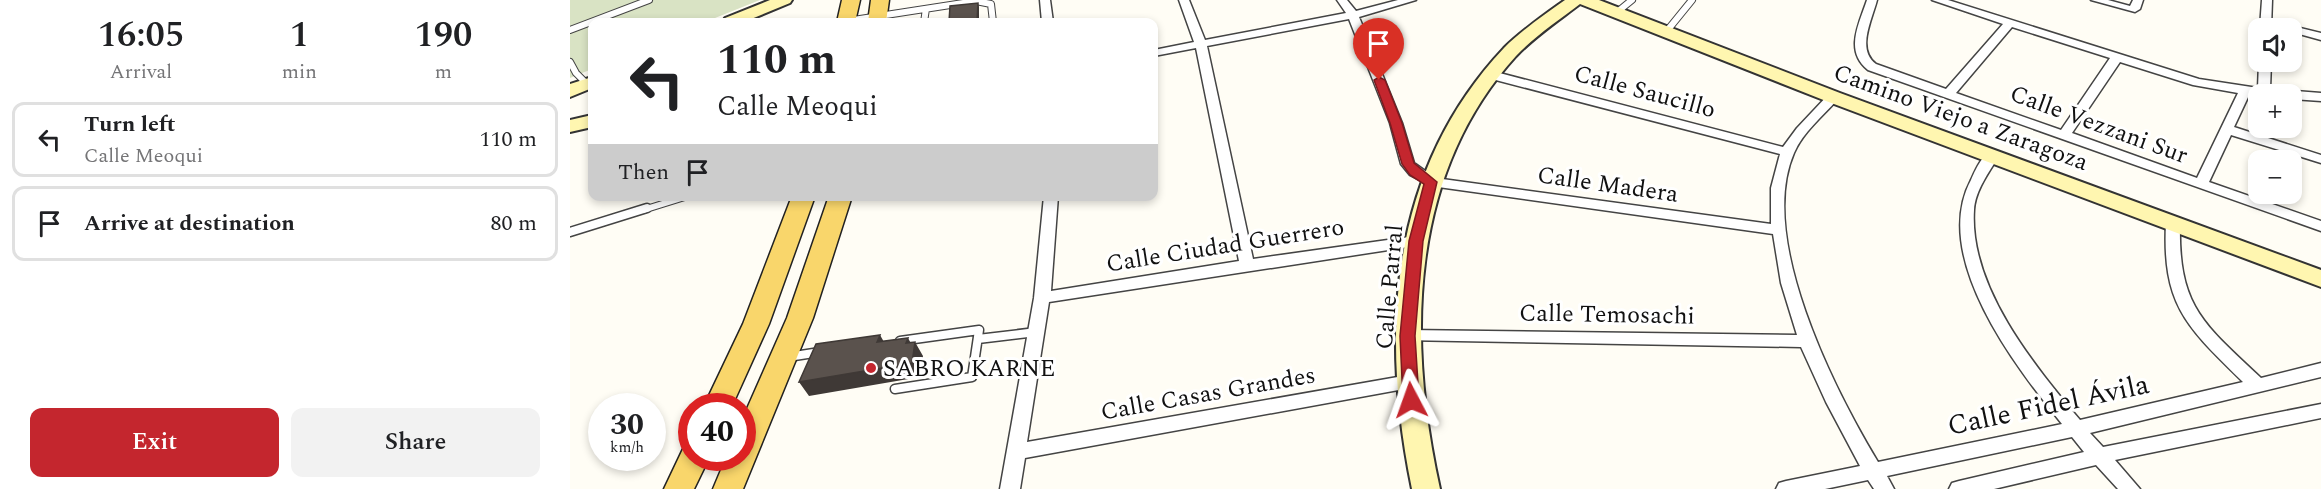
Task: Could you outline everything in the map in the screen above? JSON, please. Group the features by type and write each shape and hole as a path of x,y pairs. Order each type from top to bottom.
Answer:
{"main road":[{"path":"847,18 850,0"},
{"path":"724,393 756,324 802,201"},
{"path":"756,423 800,318 838,201"},
{"path":"679,489 688,471"},
{"path":"728,489 736,471"}],"street":[{"path":"741,18 784,0"},
{"path":"1045,0 1047,18"},
{"path":"1184,0 1201,44 1247,265"},
{"path":"1342,0 1353,15 1396,123 1408,164 1415,172 1431,182"},
{"path":"1158,51 1353,15 1411,0"},
{"name":"Calle Parral","path":"1426,489 1412,418 1408,336 1416,241 1431,182 1457,123 1492,75 1511,52 1575,0"},
{"name":"Camino Viejo a Zaragoza","path":"1584,0 1624,6 1666,32 1833,97 2321,279"},
{"name":"Calle Vezzani Sur","path":"1872,0 1860,47 1864,62 2320,226"},
{"path":"1937,0 2197,82 2248,91"},
{"path":"2096,0 2130,9 2135,9 2138,0"},
{"path":"2266,18 2267,0"},
{"path":"1948,94 2010,23"},
{"path":"2302,32 2321,37"},
{"path":"2064,135 2118,56"},
{"name":"Calle Saucillo","path":"1492,75 1787,152"},
{"path":"2200,184 2245,91"},
{"path":"2302,96 2321,97"},
{"path":"1833,97 1787,152 1780,181 1779,230 1789,287 1806,341 1835,405 1884,489"},
{"path":"570,126 588,122"},
{"path":"2227,129 2321,159"},
{"path":"1992,156 1973,190 1967,210 1968,234 1974,266 2016,350 2075,429 2130,489"},
{"name":"Calle Madera","path":"1431,182 1779,230"},
{"path":"1010,489 1042,298 1051,201"},
{"path":"2172,223 2170,252 2173,278 2185,309 2205,333 2256,384"},
{"name":"Calle Ciudad Guerrero","path":"1042,298 1416,241"},
{"name":"Calle Temosachi","path":"1408,336 1806,341"},
{"name":"Calle Fidel Ávila","path":"1786,489 1872,469 2075,429 2321,370"},
{"name":"Calle Casas Grandes","path":"1016,452 1409,381"},
{"path":"1959,489 2099,456 2321,411"}],"lane":[{"path":"602,18 649,0"},
{"path":"1666,32 1692,0"},
{"path":"860,18 878,13 982,1 991,4 993,18"},
{"path":"925,18 926,9"},
{"path":"570,30 588,23"},
{"path":"570,62 577,81"},
{"path":"570,232 672,201"},
{"path":"887,343 979,330 972,377 896,389"},
{"path":"978,339 1037,332"},
{"path":"784,357 830,351"}],"green space":[{"path":"570,0 760,0 715,18 588,18 588,71 570,78"}],"building":[{"path":"978,3 977,18 949,18 950,6"},
{"path":"880,335 877,342 908,338 906,343 915,342 912,363 799,382 816,344"}],"place":[{"name":"SABRO KARNE","path":"871,368"}],"route":[{"path":"1379,80 1396,123 1408,164 1415,172 1431,182 1416,241 1408,336 1411,400"}]}
